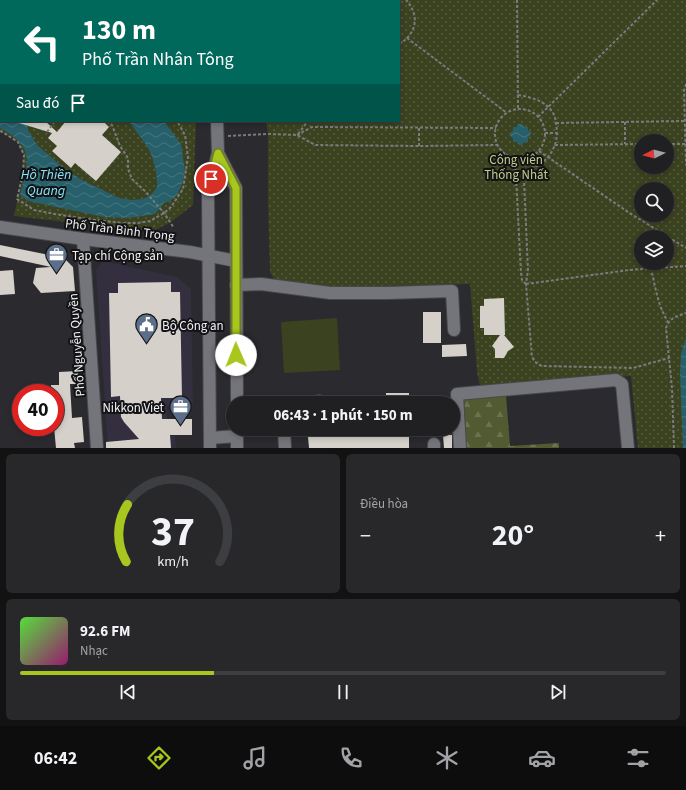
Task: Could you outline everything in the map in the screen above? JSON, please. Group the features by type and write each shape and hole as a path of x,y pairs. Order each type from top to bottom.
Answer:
{"street":[{"path":"217,122 218,153 208,191 210,443 237,438"},
{"path":"218,153 236,188 237,396"},
{"name":"Phố Trần Bình Trọng","path":"0,227 190,252 236,261"},
{"name":"Phố Nguyễn Quyền","path":"83,239 97,448"},
{"path":"236,285 261,284 330,293 452,291 454,330"},
{"path":"460,448 457,394 616,380 622,384 628,448"},
{"path":"284,436 285,448"}],"path":[{"path":"407,1 411,0"},
{"path":"517,0 518,109"},
{"path":"538,117 657,0"},
{"path":"400,43 407,38 415,23 412,6 407,1"},
{"path":"407,38 508,113"},
{"path":"686,84 684,91 686,165"},
{"path":"516,172 533,169 543,163 554,149 557,133 553,113 548,107 536,99 518,95"},
{"path":"518,109 532,112 538,117 543,124 545,133 539,151 524,158 508,156 498,145 496,137 496,128 502,117 518,109"},
{"path":"556,123 685,121"},
{"path":"47,132 54,122"},
{"path":"108,122 112,125 120,146 128,158 128,169 132,179 145,191 164,213 174,228"},
{"path":"0,131 4,132 18,142 24,155 23,173 18,199 34,210 87,219 138,223 150,221 164,213 171,207 183,189 188,158 185,135 178,122"},
{"path":"297,135 307,122"},
{"path":"625,122 625,144"},
{"path":"297,135 312,127 496,128"},
{"path":"419,128 419,146"},
{"path":"545,133 557,133"},
{"path":"217,136 268,134 297,135 315,145 498,145"},
{"path":"555,145 634,144"},
{"path":"674,144 685,144"},
{"path":"539,151 628,212 686,248"},
{"path":"515,158 520,273 522,280 526,284"},
{"path":"524,158 528,270 526,284 532,357 534,362 543,366 633,368 669,358"},
{"path":"674,267 686,266"},
{"path":"526,284 634,270"},
{"path":"651,270 660,305 668,322"},
{"path":"674,448 672,388 666,328 668,322 686,313"}],"shaded area":[{"name":"Bộ Công an","path":"103,261 177,277 191,289 193,405 167,405 168,436 175,436 176,448 108,448 96,270"}],"green space":[{"name":"Công viên Thống Nhất","path":"400,0 686,0 686,448 638,448 631,376 480,387 477,372 470,284 341,287 275,281 270,272 268,134 266,122 400,122"},
{"path":"0,122 196,122 193,205 171,222 153,231 14,216 23,173 24,155 18,142 0,131"},
{"path":"337,318 340,370 284,373 281,322"},
{"path":"506,395 510,446 559,443 559,448 465,448 462,399"}],"water":[{"name":"Hồ Thiền Quang","path":"0,122 27,122 28,130 37,145 65,169 82,180 119,198 132,200 143,199 151,195 157,187 157,182 153,159 149,150 130,122 165,122 181,144 185,171 183,181 176,196 170,201 164,203 155,214 128,218 104,217 28,201 20,195 26,170 27,159 25,150 20,142 0,128"},
{"path":"518,124 528,127 528,131 531,133 528,137 528,142 524,142 521,145 518,144 518,142 513,142 513,138 510,134 513,131 513,127 517,127"},
{"path":"686,337 686,448 683,448 680,374 681,354"}],"building":[{"path":"46,122 57,132 65,122 104,122 109,127 102,135 121,152 96,181 75,163 71,168 52,151 57,146 48,138 52,133 19,123"},
{"path":"0,245 64,258 73,267 75,291 41,293 33,283 36,268 51,267 0,256"},
{"path":"13,270 15,294 0,295 0,271"},
{"name":"Bộ Công an","path":"171,282 171,292 180,292 182,398 161,398 162,419 192,419 192,435 170,435 171,448 106,448 106,442 139,439 121,417 120,396 111,397 109,293 118,293 118,283"},
{"path":"504,298 504,335 514,347 508,351 504,358 495,358 495,349 492,346 500,335 484,335 484,328 480,328 480,306 484,306 484,299"},
{"path":"423,312 441,312 441,343 423,343"},
{"path":"466,344 467,356 442,357 442,345"},
{"path":"78,371 79,384 70,384 72,418 82,417 84,442 74,443 75,448 56,448 55,436 64,436 64,384 59,384 59,372"},
{"path":"386,393 409,393 409,396 386,396"},
{"path":"409,436 409,448 309,448 308,437"},
{"path":"443,436 452,436 452,448 444,448"}],"place":[{"name":"Tạp chí Cộng sản","path":"57,274"},
{"name":"Bộ Công an","path":"146,344"},
{"name":"Nikkon Viet","path":"180,426"}],"route":[{"path":"211,179 218,153 236,188 236,355"}]}
